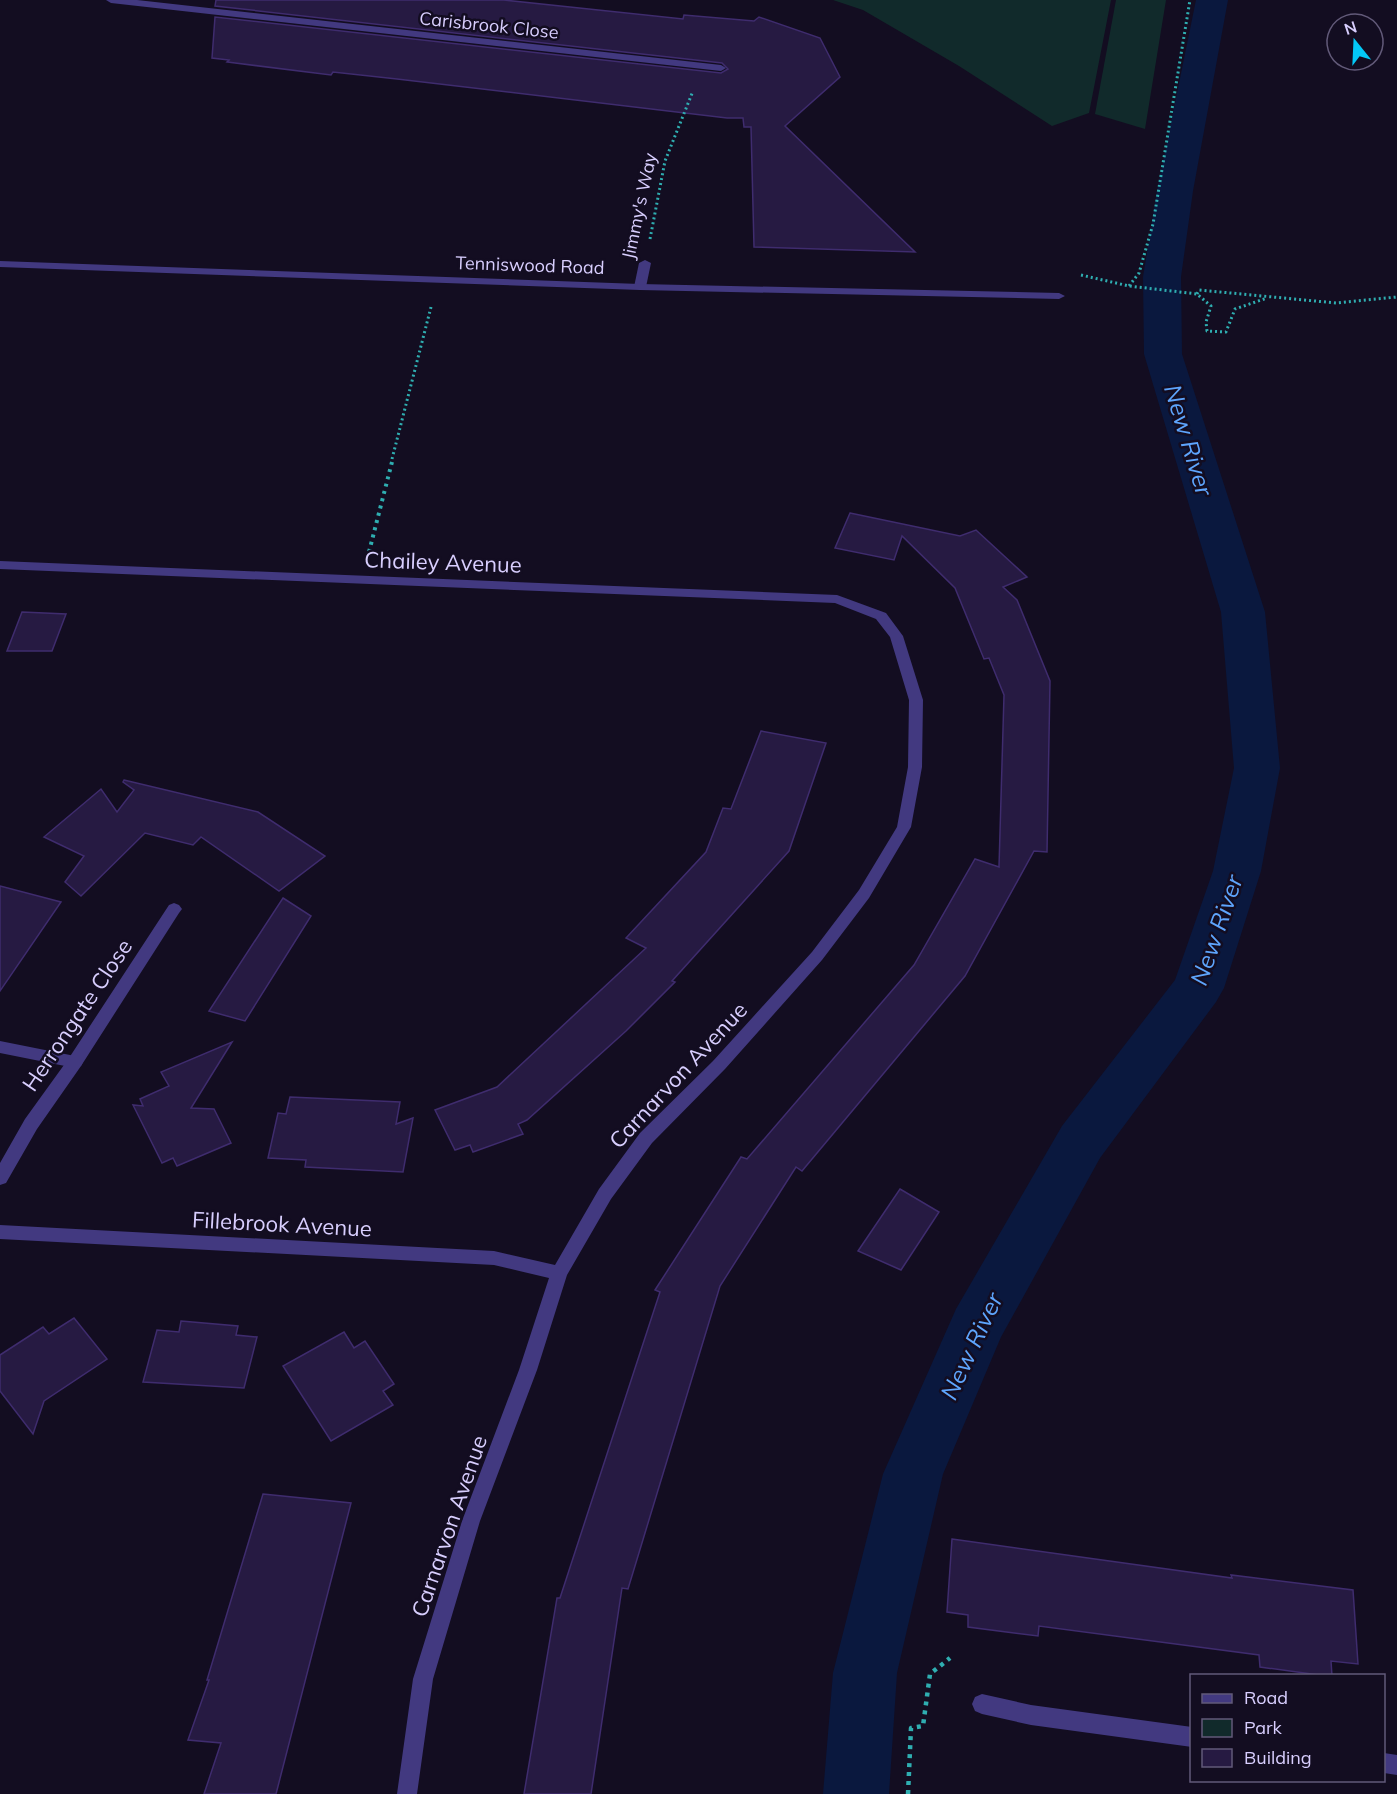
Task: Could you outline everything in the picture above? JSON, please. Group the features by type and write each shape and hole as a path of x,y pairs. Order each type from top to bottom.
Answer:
{"street":[{"name":"Carisbrook Close","path":"111,0 721,68"},
{"name":"Jimmy's Way","path":"640,287 645,263"},
{"name":"Tenniswood Road","path":"0,264 640,287 1059,296"},
{"name":"Chailey Avenue","path":"0,565 837,598 881,616"},
{"name":"Carnarvon Avenue","path":"407,1794 423,1679 471,1521 528,1370 560,1274 605,1194 646,1138 719,1065 817,956 864,894 904,827 915,767 916,700 896,636 881,616"},
{"name":"Herrongate Close","path":"0,1178 31,1124 75,1062 174,909"},
{"path":"0,1047 75,1062"},
{"name":"Fillebrook Avenue","path":"0,1232 494,1258 560,1274"},
{"path":"982,1704 1031,1715 1190,1737"}],"path":[{"path":"1131,286 1141,273 1153,224 1190,0"},
{"name":"Jimmy's Way","path":"645,263 665,161 703,66"},
{"path":"1081,275 1131,286 1197,294 1211,306 1206,322 1207,331 1214,333 1226,332 1235,309 1267,298"},
{"path":"1197,294 1199,290 1336,303 1397,297"},
{"path":"362,579 431,304"},
{"path":"908,1794 911,1728 923,1726 930,1674 950,1658"}],"green space":[{"path":"833,0 1111,0 1089,113 1052,126 959,66 863,10"},
{"path":"1116,0 1166,0 1145,129 1095,114"}],"building":[{"path":"216,0 504,0 683,19 684,15 754,21 759,17 820,38 840,77 785,126 915,252 754,247 751,127 744,127 743,118 333,72 331,75 227,62 229,60 212,58 215,17 721,73 728,69 722,63 215,6"},
{"path":"850,513 960,536 976,530 1027,577 1003,587 1017,600 1050,681 1047,852 1034,851 965,976 802,1171 796,1167 720,1286 628,1589 622,1588 591,1794 524,1794 557,1598 560,1598 660,1292 655,1290 741,1157 747,1159 914,965 975,859 999,867 1004,695 989,658 984,659 955,588 902,536 894,560 835,548"},
{"path":"22,612 66,614 52,651 7,651"},
{"path":"761,731 826,743 789,851 672,981 675,982 626,1031 527,1120 518,1124 523,1134 473,1152 470,1145 455,1150 435,1110 497,1087 646,948 626,938 706,852 723,808 731,809"},
{"path":"124,780 258,812 325,856 279,891 201,837 193,845 145,833 81,896 65,882 84,856 44,837 101,789 117,812 134,790 123,782"},
{"path":"0,886 61,902 0,991"},
{"path":"283,898 311,916 245,1021 209,1011"},
{"path":"232,1042 191,1108 214,1109 231,1143 177,1166 173,1158 162,1163 133,1105 143,1106 140,1099 169,1086 161,1072"},
{"path":"290,1097 400,1102 396,1124 413,1118 403,1172 305,1167 306,1160 268,1158 278,1113 286,1114"},
{"path":"900,1189 939,1212 901,1270 858,1251"},
{"path":"74,1318 107,1359 44,1401 33,1434 0,1391 0,1355 43,1327 49,1334"},
{"path":"181,1321 238,1326 236,1335 257,1337 244,1388 143,1382 157,1330 179,1332"},
{"path":"344,1332 354,1348 365,1341 394,1384 383,1391 393,1405 331,1441 283,1366"},
{"path":"263,1494 351,1503 276,1794 204,1794 221,1743 188,1740 209,1680 207,1680"},
{"path":"952,1539 1232,1578 1231,1575 1353,1590 1358,1664 1331,1661 1332,1674 1311,1674 1260,1667 1259,1655 1039,1626 1038,1636 968,1627 968,1615 947,1612"}],"waterway":[{"name":"New River","path":"856,1794 865,1673 913,1474 976,1327 1081,1142 1198,988 1237,871 1257,768 1243,612 1163,354 1162,277 1175,191 1212,0"}]}
